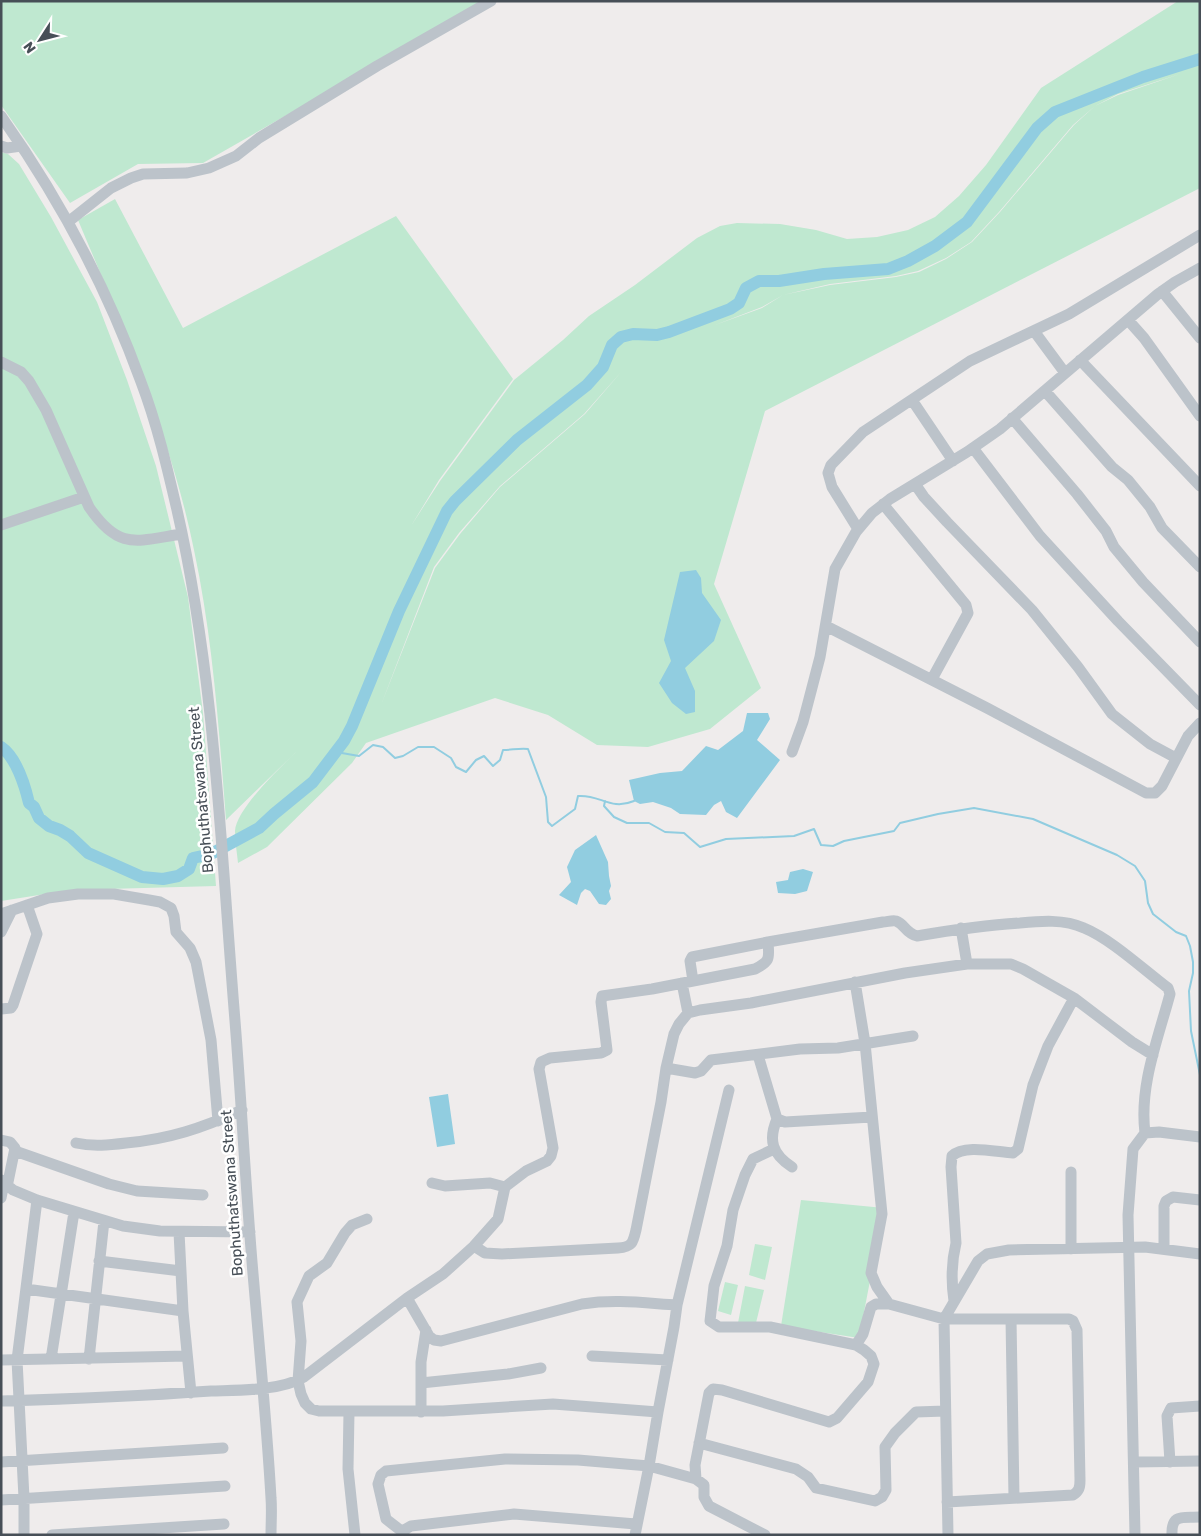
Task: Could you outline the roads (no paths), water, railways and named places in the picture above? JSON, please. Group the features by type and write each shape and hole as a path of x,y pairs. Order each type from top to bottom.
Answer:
{"street":[{"path":"68,222 111,188 131,178 143,174 187,173 209,168 231,159 246,150 259,138 377,66 491,1"},
{"name":"Bophuthatswana Street","path":"1,116 22,146 68,222 115,318 142,385 159,438 182,534 200,627 219,814 263,1388 271,1502 271,1535"},
{"path":"1,146 7,148 22,146"},
{"path":"858,529 832,487 828,473 831,465 863,432 970,361 1069,314 1200,235"},
{"path":"792,752 803,722 826,626 835,569 858,529 883,504 973,448 1012,418 1162,291 1200,268"},
{"path":"1162,291 1200,338"},
{"path":"1128,320 1144,338 1200,416"},
{"path":"1034,331 1065,373"},
{"path":"1080,360 1200,486"},
{"path":"1,362 21,372 29,381 46,410 84,497 98,520 112,533 125,540 136,541 182,534"},
{"path":"1045,390 1112,467 1128,480 1150,507 1162,528 1200,567"},
{"path":"912,400 952,461"},
{"path":"1012,418 1077,494 1106,531 1114,547 1143,582 1200,642"},
{"path":"973,448 1040,536 1118,621 1200,705"},
{"path":"915,484 941,516 1032,610 1078,667 1112,714 1150,744 1176,758"},
{"path":"1,525 84,497"},
{"path":"883,504 966,605 968,613 932,679"},
{"path":"826,626 932,679 1146,793 1155,793 1162,786 1188,736 1200,723"},
{"path":"1,932 6,912 60,895 114,894 160,902 171,908 176,932 190,948 196,962 211,1040 218,1121"},
{"path":"1,1009 13,1006 35,944 36,930 27,905"},
{"path":"474,1246 486,1253 502,1254 618,1248 627,1247 631,1244 636,1230 674,1034 688,1013 688,982 692,957 768,942 896,921 902,924 910,934 917,936 977,926 1040,922 1067,922 1085,928 1107,941 1168,988 1170,994 1146,1085 1142,1114 1145,1133 1133,1149 1128,1216 1135,1535"},
{"path":"961,928 967,964"},
{"path":"1,1401 139,1397 263,1388 298,1381 315,1370 407,1298 443,1274 474,1246 498,1218 505,1186 551,1156 553,1148 539,1069 541,1062 550,1058 601,1053 607,1050 601,1002 602,996 755,969 766,964 769,954 768,942"},
{"path":"688,1013 904,973 967,964 1011,964 1074,998 1132,1042 1154,1056"},
{"path":"854,982 865,1043 882,1214 871,1273 877,1287 889,1304"},
{"path":"954,1301 951,1275 956,1244 952,1156 957,1151 967,1149 1013,1153 1018,1149 1033,1085 1048,1046 1074,998"},
{"path":"666,1068 695,1073 701,1071 711,1060 758,1056 800,1049 838,1048 912,1036"},
{"path":"758,1056 778,1119 772,1132 774,1149 782,1161 792,1167"},
{"path":"729,1090 676,1305 649,1466 635,1530 514,1514 410,1526 404,1530 404,1534 386,1519 378,1484 381,1475 386,1471 505,1459 578,1460 649,1466 696,1479 704,1486 704,1497 709,1506 764,1535"},
{"path":"76,1143 101,1145 162,1139 218,1121 242,1110"},
{"path":"778,1119 785,1122 872,1118"},
{"path":"1145,1133 1159,1132 1200,1137"},
{"path":"1,1140 12,1144 15,1151 1,1198"},
{"path":"696,1479 694,1465 709,1393 713,1389 722,1390 829,1422 837,1418 868,1382 873,1372 874,1364 871,1356 856,1345 770,1328 719,1328 710,1321 714,1286 726,1246 733,1210 745,1175 753,1159 774,1149"},
{"path":"15,1151 109,1184 137,1191 203,1195"},
{"path":"1070,1172 1071,1249"},
{"path":"4,1183 37,1200 104,1221 145,1229 179,1232 250,1232"},
{"path":"432,1183 445,1186 490,1183 505,1186"},
{"path":"1164,1249 1164,1206 1166,1201 1172,1197 1200,1200"},
{"path":"24,1535 17,1360 37,1200"},
{"path":"51,1359 74,1212"},
{"path":"367,1218 352,1226 345,1233 327,1263 309,1276 297,1302 301,1341 298,1381 303,1399 310,1409 349,1412 421,1412 485,1410 553,1404 658,1412"},
{"path":"89,1359 104,1221"},
{"path":"179,1232 183,1311 191,1393"},
{"path":"948,1535 944,1319 978,1261 987,1254 1009,1250 1128,1247 1200,1254"},
{"path":"99,1261 181,1271"},
{"path":"26,1288 183,1311"},
{"path":"407,1298 426,1330 434,1340 441,1341 556,1309 605,1300 676,1305"},
{"path":"856,1345 863,1334 871,1307 876,1304 889,1304 944,1319 1069,1319 1075,1324 1077,1330 1080,1471 1080,1488 1077,1493 1073,1495 947,1502"},
{"path":"1011,1319 1014,1498"},
{"path":"421,1412 422,1348 426,1330"},
{"path":"1,1360 187,1356"},
{"path":"592,1356 668,1360"},
{"path":"421,1383 508,1374 541,1368"},
{"path":"1170,1462 1168,1411 1175,1407 1200,1406"},
{"path":"699,1443 796,1469 808,1477 816,1488 875,1501 882,1497 886,1490 884,1447 916,1412 945,1411"},
{"path":"349,1412 348,1469 356,1535"},
{"path":"1,1462 223,1448"},
{"path":"1134,1462 1200,1461"},
{"path":"1,1500 225,1486"},
{"name":"Bophuthatswana Street","path":"271,1502 277,1535"},
{"path":"1172,1535 1171,1526 1173,1521 1177,1519 1200,1518"},
{"path":"52,1535 224,1524"}],"water":[{"path":"696,570 701,578 702,593 721,620 714,641 685,668 695,691 695,712 686,714 672,703 659,683 671,661 664,640 680,572"},
{"path":"747,713 768,713 770,719 757,740 780,760 737,818 726,812 721,801 714,805 706,815 680,814 671,808 653,802 640,804 634,801 629,780 660,773 682,771 706,746 718,750 743,731"},
{"path":"596,835 608,862 611,899 606,905 599,904 590,891 585,889 581,893 577,905 559,895 571,882 567,867 575,850"},
{"path":"803,869 813,872 807,891 795,894 778,893 776,882 788,880 790,872"},
{"path":"448,1094 455,1144 437,1147 429,1097"}],"waterway":[{"path":"1,747 15,765 29,803 34,807 39,818 49,826 70,836 88,853 142,877 163,879 178,876 189,869 193,858 211,854 259,828 313,782 344,741 352,726 399,611 447,511 517,440 587,385 603,367 612,345 621,337 633,334 657,335 669,332 730,309 739,303 746,288 759,281 779,281 824,274 888,269 908,261 935,246 967,222 1037,128 1055,112 1143,77 1200,59"},
{"path":"336,752 359,756 373,745 383,747 395,758 403,756 418,747 434,747 451,758 456,767 466,772 476,760 484,756 493,766 500,760 503,750 528,749 546,797 548,822 552,826 575,809 578,796 593,797 618,804 634,801"},
{"path":"605,801 604,806 614,817 627,823 649,823 665,832 684,833 700,847 726,839 794,836 814,829 821,845 833,846 844,841 894,831 900,823 974,808 1033,819 1117,855 1135,866 1145,881 1148,903 1153,914 1176,932 1186,936 1190,946 1193,962 1193,973 1189,991 1191,1031 1200,1075"}]}
